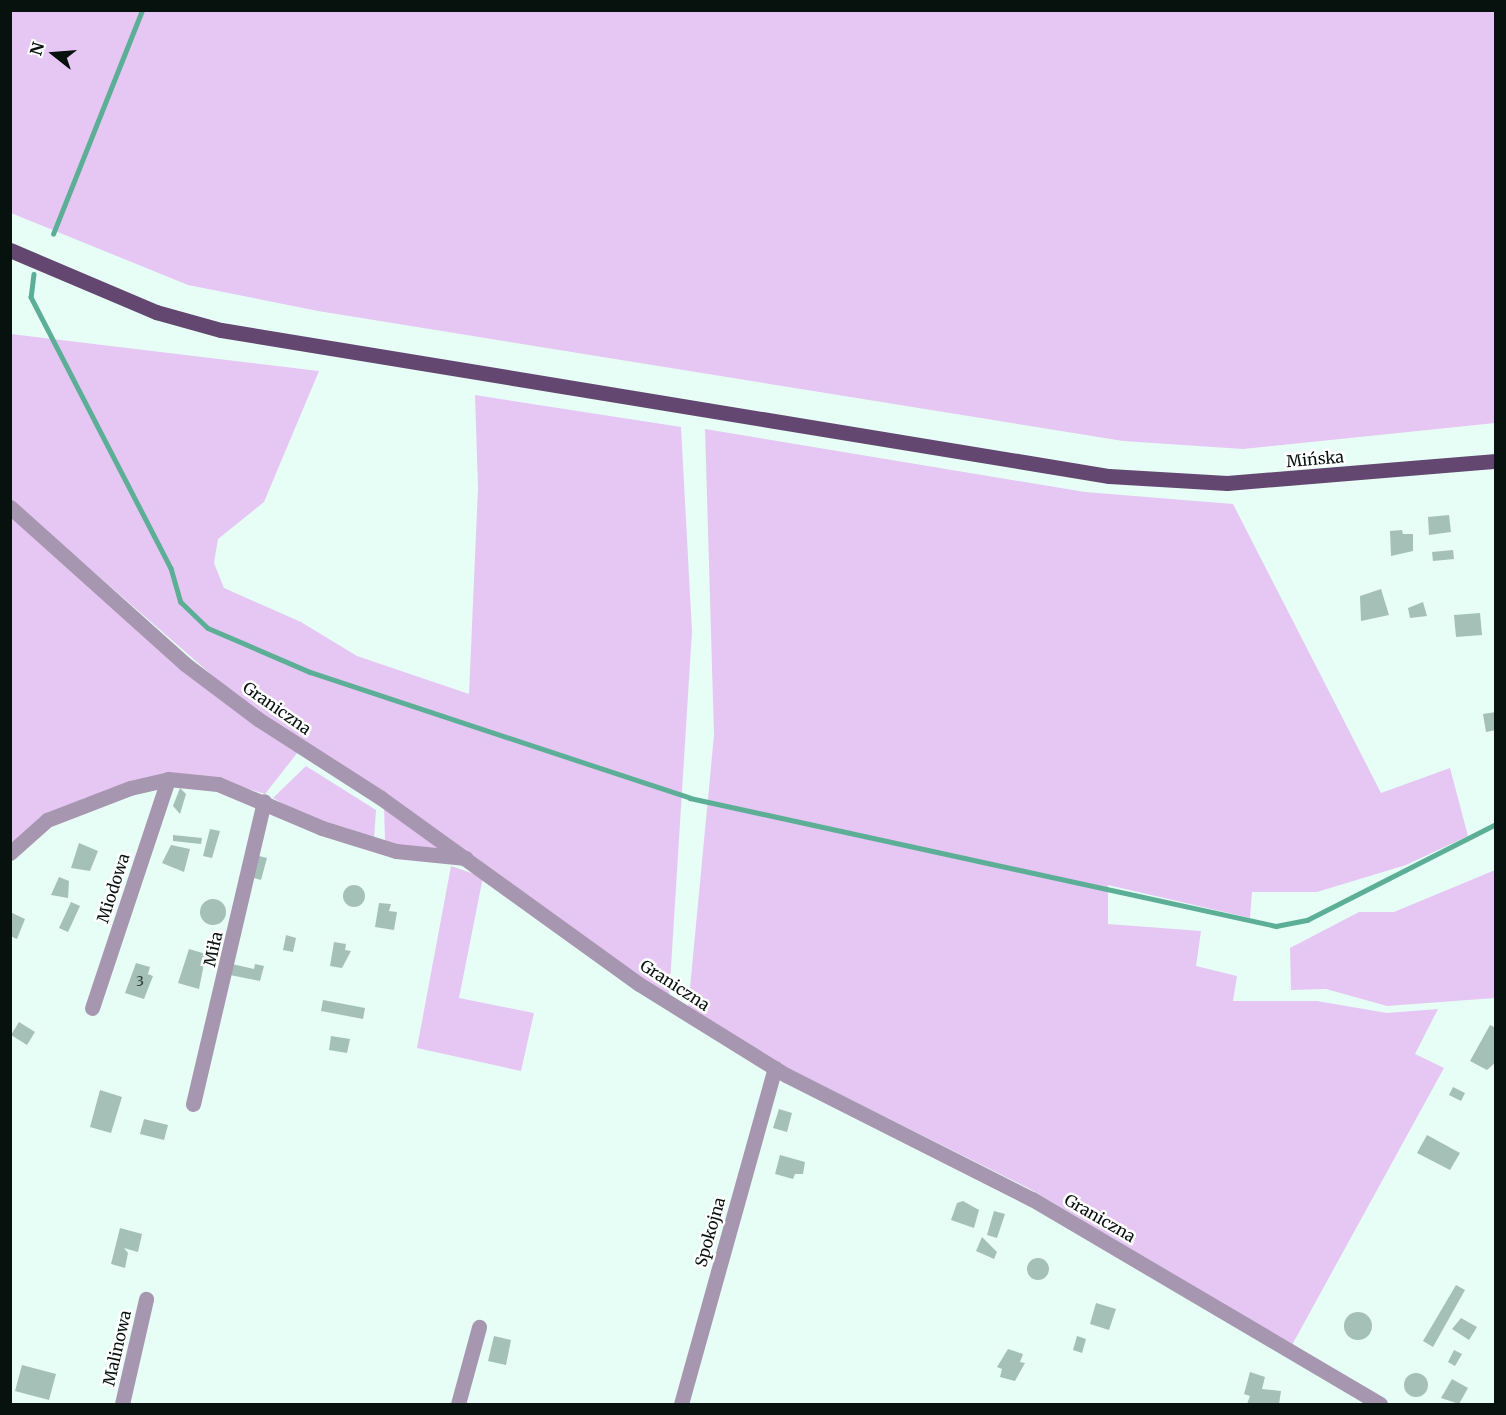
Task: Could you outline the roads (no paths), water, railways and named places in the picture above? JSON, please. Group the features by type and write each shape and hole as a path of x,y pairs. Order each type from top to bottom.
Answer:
{"main road":[{"name":"Mińska","path":"10,249 156,312 221,330 1138,479 1249,483 1496,461"}],"street":[{"name":"Graniczna","path":"10,507 194,670 258,719 466,858 614,967 775,1068 1032,1199 1380,1404"},
{"path":"10,853 47,820 130,788 168,779 218,784 355,840 418,856 466,858"},
{"name":"Miodowa","path":"92,1008 168,779"},
{"name":"Miła","path":"193,1104 264,801"},
{"name":"Spokojna","path":"681,1404 775,1068"},
{"name":"Malinowa","path":"122,1404 146,1299"},
{"path":"458,1404 479,1327"}],"waterway":[{"path":"53,234 142,10"},
{"path":"34,274 31,297 171,568 181,602 208,628 310,672 690,798 1276,926 1307,920 1496,824"}]}
